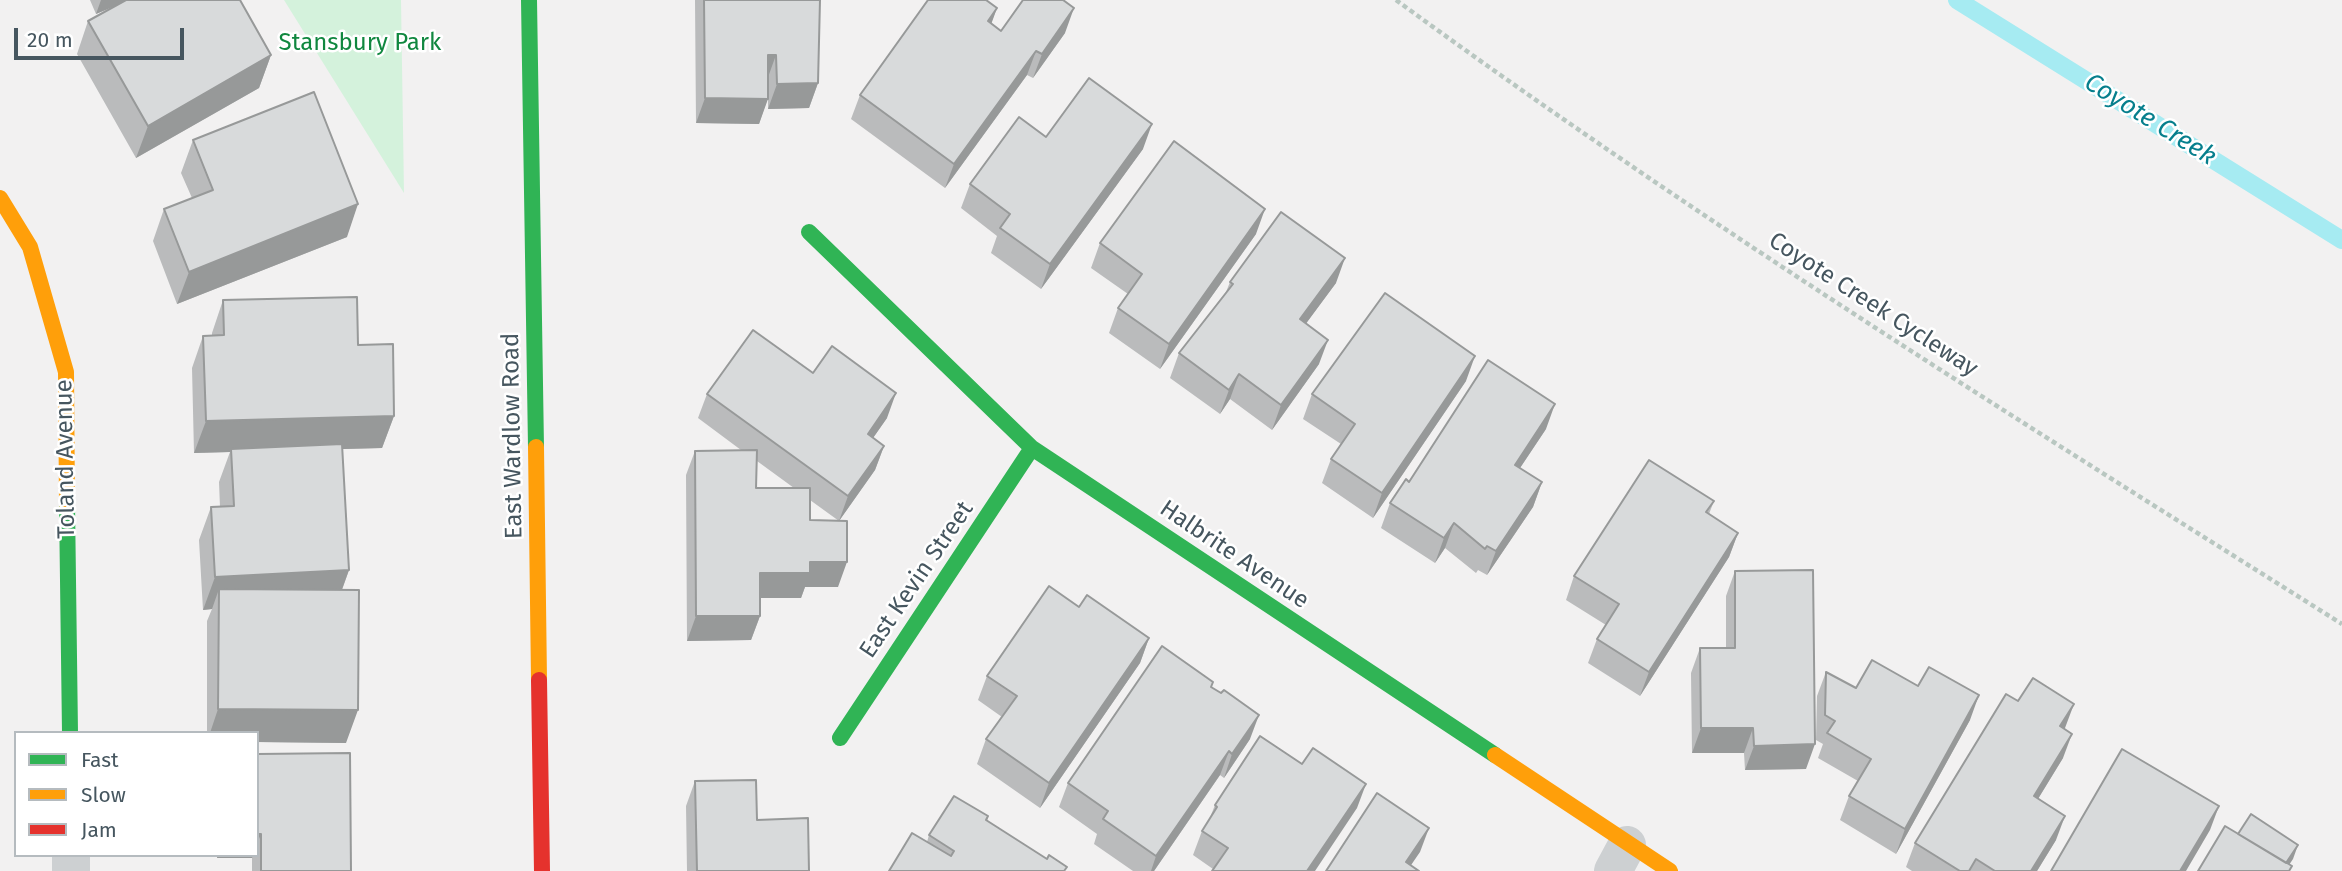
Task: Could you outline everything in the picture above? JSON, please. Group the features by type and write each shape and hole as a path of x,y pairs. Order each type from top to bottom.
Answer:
{"street":[{"name":"East Wardlow Road","path":"529,0 541,871"},
{"name":"Toland Avenue","path":"0,198 30,247 66,372 70,731"},
{"name":"Halbrite Avenue","path":"808,232 1032,448 1620,858 1670,871"},
{"name":"East Kevin Street","path":"840,738 1032,448"}],"path":[{"name":"Coyote Creek Cycleway","path":"1396,0 1544,108 1763,254 1982,397 2342,624"}],"green space":[{"name":"Stansbury Park","path":"284,0 401,0 404,193"}],"building":[{"path":"126,0 240,0 271,55 148,126 88,21"},
{"path":"704,0 820,0 818,83 777,84 776,55 768,55 768,99 705,98"},
{"path":"928,0 986,0 997,8 988,21 1001,31 1023,0 1063,0 1074,8 1042,54 1036,51 954,164 860,95"},
{"path":"1089,78 1152,124 1050,264 1000,228 1010,214 970,184 1019,117 1046,137"},
{"path":"314,92 358,204 189,272 164,209 213,190 193,140"},
{"path":"1174,141 1265,209 1169,344 1118,308 1142,274 1100,243"},
{"path":"1281,212 1345,258 1300,319 1328,340 1281,405 1239,374 1229,390 1179,353 1233,284 1230,282"},
{"path":"1385,293 1475,356 1382,493 1331,459 1355,424 1312,394"},
{"path":"357,297 358,345 393,344 394,416 206,421 203,336 224,335 223,300"},
{"path":"753,330 813,373 832,346 896,393 868,434 884,446 848,496 707,394"},
{"path":"1488,360 1555,404 1515,465 1542,482 1496,551 1487,546 1485,549 1454,523 1444,538 1390,503 1406,479 1409,482"},
{"path":"342,444 349,570 215,577 211,507 234,506 231,449"},
{"path":"757,450 756,488 810,488 810,520 847,521 847,562 810,562 810,573 760,573 760,616 696,616 695,451"},
{"path":"1649,460 1714,501 1706,512 1738,533 1649,672 1597,639 1619,604 1574,576"},
{"path":"1813,570 1815,744 1754,746 1753,728 1701,728 1700,648 1735,648 1735,571"},
{"path":"1049,586 1079,607 1087,595 1149,638 1049,783 986,739 1017,696 987,676"},
{"path":"219,589 359,590 358,710 218,709"},
{"path":"1162,646 1213,682 1211,687 1221,693 1224,690 1259,715 1232,754 1229,751 1156,856 1103,819 1108,811 1068,783"},
{"path":"1872,660 1918,686 1929,667 1979,695 1905,829 1849,796 1871,759 1827,733 1835,721 1825,715 1826,672 1856,688"},
{"path":"2033,678 2074,704 2060,726 2072,734 2034,796 2065,816 2031,871 1995,871 1976,859 1969,871 1960,871 1915,843 2006,694 2018,701"},
{"path":"1260,736 1302,764 1313,748 1366,784 1307,871 1212,871 1228,848 1202,831 1217,807 1215,805"},
{"path":"2122,749 2219,806 2180,871 2051,871"},
{"path":"350,753 351,871 261,871 259,754"},
{"path":"756,780 757,820 808,818 809,871 697,871 695,781"},
{"path":"1377,793 1429,828 1406,862 1419,871 1326,871"},
{"path":"954,796 988,816 986,820 1047,859 1049,855 1067,867 1064,871 889,871 912,833 951,856 954,851 929,835"},
{"path":"2251,814 2298,845 2286,863 2238,834"},
{"path":"2225,826 2292,866 2289,871 2198,871"}],"waterway":[{"name":"Coyote Creek","path":"1957,0 2342,240"}],"traffic: fast":[{"path":"529,0 536,447"},
{"path":"809,232 1032,448 1495,755"},
{"path":"840,738 1032,448"},
{"path":"67,504 70,731"}],"traffic: slow":[{"path":"0,198 30,247 66,372 67,504"},
{"path":"536,447 539,680"},
{"path":"1495,755 1670,871"}],"traffic: jam":[{"path":"539,680 542,871"}]}
